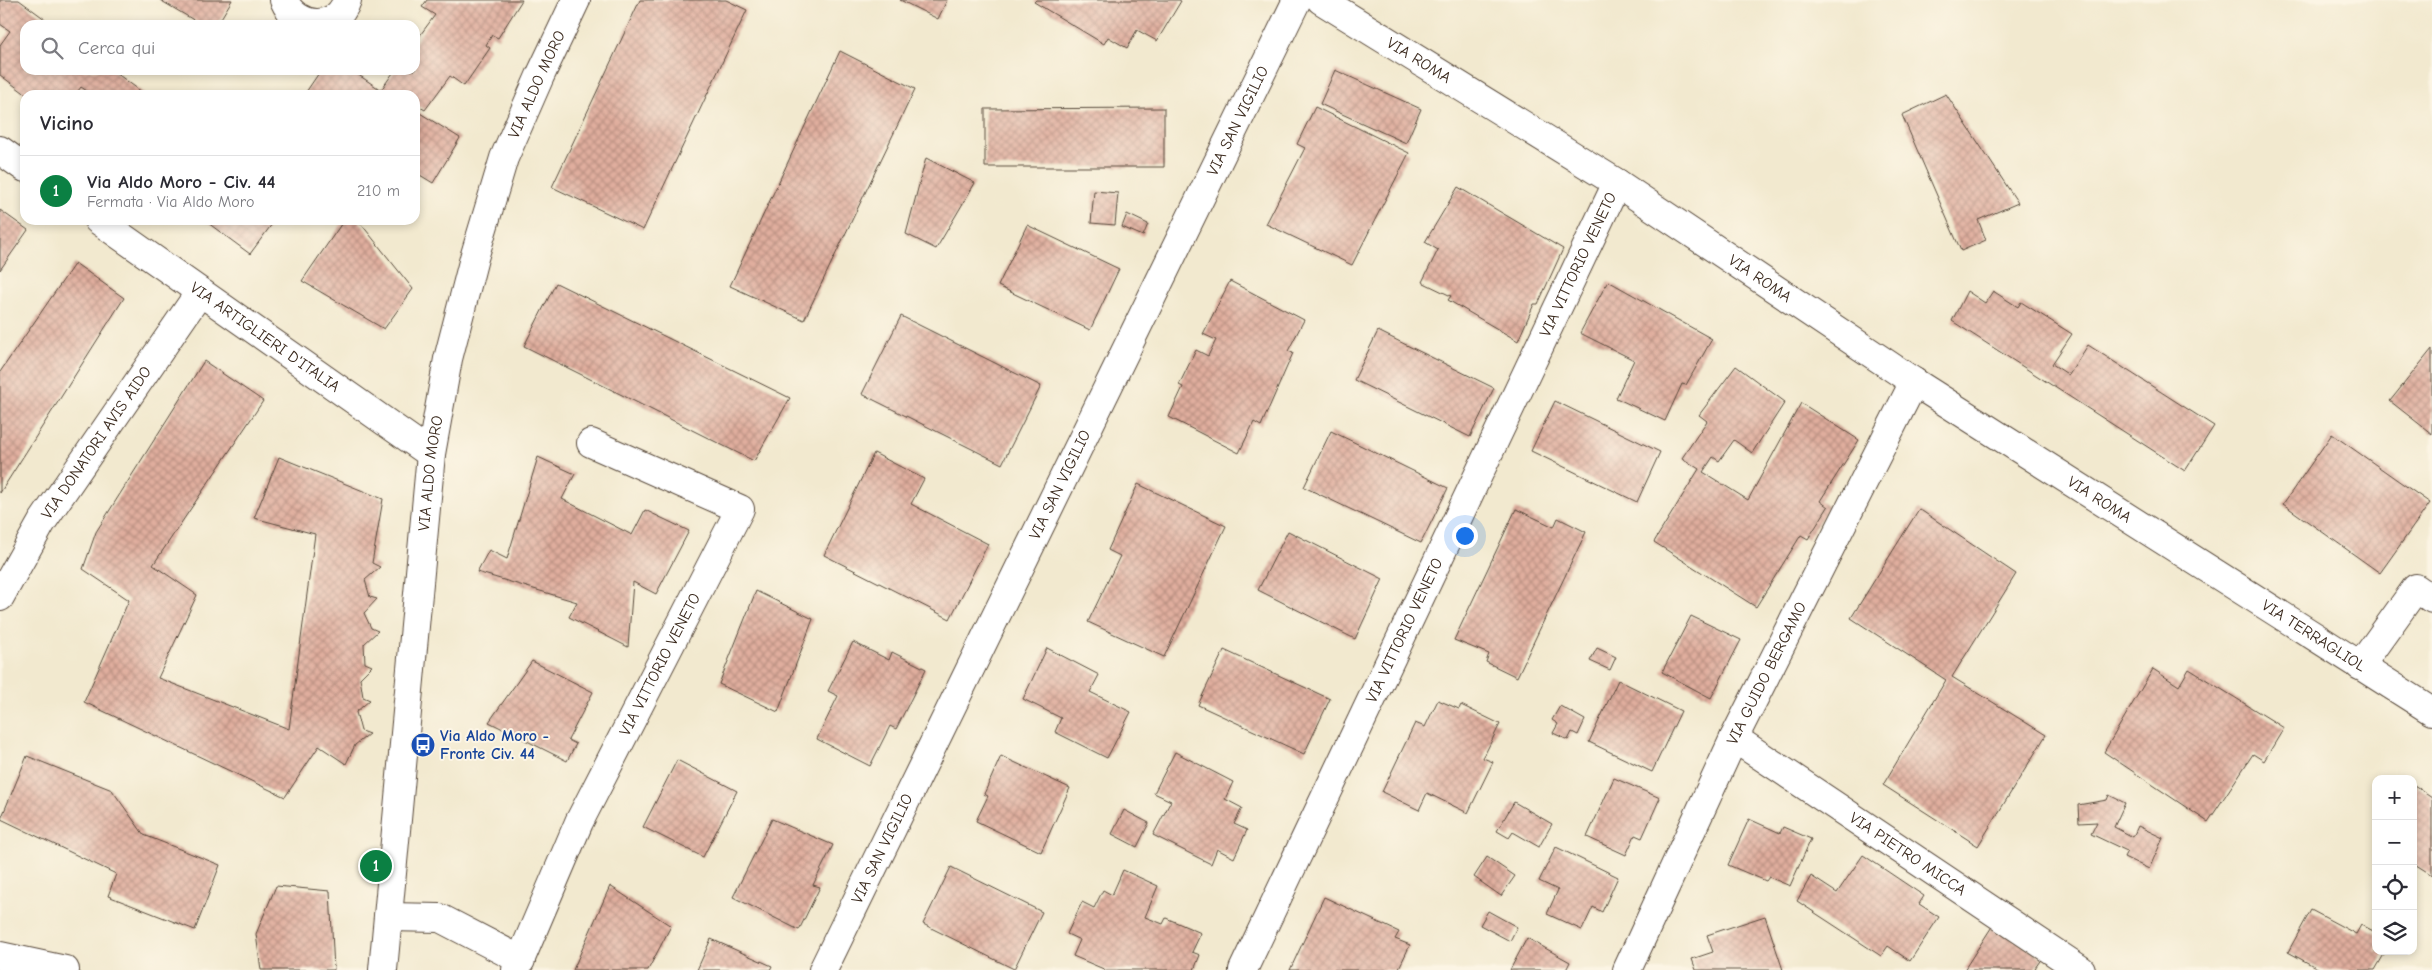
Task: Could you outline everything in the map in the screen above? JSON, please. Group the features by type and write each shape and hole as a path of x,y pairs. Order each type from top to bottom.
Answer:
{"street":[{"path":"284,0 289,10 296,18 301,20"},
{"path":"330,20 338,14 347,0"},
{"name":"VIA ALDO MORO","path":"383,970 431,454 448,358 474,258 504,158 576,0"},
{"name":"VIA SAN VIGILIO","path":"823,970 1297,0"},
{"name":"VIA ROMA","path":"1321,0 1617,183 1914,382 2196,561"},
{"path":"0,150 20,164"},
{"name":"VIA VITTORIO VENETO","path":"1243,970 1617,183"},
{"name":"VIA ARTIGLIERI D'ITALIA","path":"105,225 431,454"},
{"name":"VIA DONATORI AVIS AIDO","path":"0,598 42,522 200,292"},
{"name":"VIA GUIDO BERGAMO","path":"1627,970 1734,738 1914,382"},
{"name":"VIA VITTORIO VENETO","path":"518,965 579,822 740,509 591,443"},
{"name":"VIA TERRAGLIOL","path":"2196,561 2432,711"},
{"path":"2360,666 2416,588 2432,599"},
{"name":"VIA PIETRO MICCA","path":"1734,738 2081,970"},
{"path":"388,917 440,918 518,965"},
{"path":"0,956 64,970"}],"building":[{"path":"0,0 19,0 46,20 20,20 20,75 119,75 139,90 86,90 81,87 79,90 20,90 0,75 0,45 10,31 0,24"},
{"path":"160,0 232,0 220,20 194,20"},
{"path":"427,0 522,0 498,38 492,35 486,45 490,48 464,86 450,76 425,110 420,107 420,90 381,90 392,75 420,75 420,35 435,15 422,7"},
{"path":"640,0 726,0 747,10 643,230 552,187"},
{"path":"900,0 947,0 938,19"},
{"path":"1036,0 1181,1 1157,41 1137,30 1127,48 1108,37 1104,44 1034,2"},
{"path":"840,51 915,89 804,320 730,286"},
{"path":"1335,70 1421,109 1406,143 1320,104"},
{"path":"318,75 358,75 381,90 307,90"},
{"path":"1946,94 2018,203 1978,220 1986,240 1961,251 1902,115"},
{"path":"1315,107 1409,153 1352,265 1266,224 1305,148 1297,144"},
{"path":"1164,108 1164,167 985,167 985,109"},
{"path":"420,113 460,138 433,183 420,175"},
{"path":"926,158 975,183 936,249 906,234"},
{"path":"1458,187 1563,249 1538,304 1534,304 1518,341 1448,300 1451,296 1422,282 1438,250 1425,242"},
{"path":"1094,191 1118,193 1115,225 1091,223"},
{"path":"0,210 28,230 0,270"},
{"path":"1127,214 1148,224 1143,236 1122,227"},
{"path":"211,225 271,225 250,254"},
{"path":"341,225 362,225 413,289 384,329 302,281"},
{"path":"1027,225 1119,269 1090,330 998,286"},
{"path":"75,263 124,298 0,493 0,372"},
{"path":"1230,281 1304,320 1288,351 1293,353 1261,426 1254,422 1239,453 1169,417 1183,387 1179,385 1196,350 1208,356 1216,340 1203,334"},
{"path":"1608,281 1712,339 1686,385 1682,384 1665,421 1616,398 1634,360 1580,333"},
{"path":"556,283 790,398 754,461 524,346"},
{"path":"1967,291 1985,303 1993,291 2018,307 2021,302 2072,334 2052,364 2069,375 2088,345 2214,426 2185,471 1952,321"},
{"path":"901,316 1041,386 1002,464 862,394"},
{"path":"1378,331 1494,388 1470,437 1354,380"},
{"path":"2432,349 2432,434 2390,401"},
{"path":"204,361 263,401 153,565 197,595 158,678 289,729 315,534 254,518 279,457 383,499 372,563 380,567 365,580 370,597 377,599 364,613 371,628 378,631 364,644 365,663 372,666 360,678 363,697 370,700 356,712 361,731 369,734 355,745 346,764 319,746 285,797 84,702 129,600 83,569 96,532"},
{"path":"1736,366 1785,402 1752,453 1734,440 1719,461 1713,457 1703,472 1748,500 1801,403 1859,440 1820,501 1828,507 1808,539 1801,535 1756,607 1654,542 1699,469 1682,458 1707,421 1699,415"},
{"path":"1555,401 1660,452 1637,502 1531,451"},
{"path":"1331,431 1448,488 1421,543 1304,487"},
{"path":"2332,434 2430,503 2380,573 2283,504"},
{"path":"874,453 924,479 911,504 988,544 950,619 824,555"},
{"path":"538,457 575,474 562,499 632,535 645,510 689,531 656,594 633,582 628,647 569,617 577,602 477,572 489,550 507,559"},
{"path":"1138,484 1226,526 1164,657 1088,622 1120,556 1108,550"},
{"path":"1516,509 1554,527 1558,518 1586,532 1517,677 1486,662 1489,654 1454,640"},
{"path":"1919,509 2016,574 1952,677 2046,735 1978,846 1883,785 1946,680 1851,618"},
{"path":"1288,531 1383,579 1355,639 1258,590"},
{"path":"756,591 813,619 778,712 719,684"},
{"path":"1691,616 1741,640 1711,698 1662,672"},
{"path":"853,642 889,660 892,652 926,669 896,729 890,726 870,766 817,739 838,696 828,691"},
{"path":"1047,648 1099,675 1090,692 1131,712 1107,758 1055,732 1061,718 1023,699"},
{"path":"1597,648 1616,657 1610,670 1590,661"},
{"path":"1224,650 1330,699 1304,754 1198,705"},
{"path":"532,661 593,692 568,740 576,744 567,761 489,722"},
{"path":"2153,669 2179,686 2189,669 2284,728 2264,761 2253,754 2208,822 2104,752"},
{"path":"1618,680 1681,711 1652,772 1589,742"},
{"path":"1438,700 1459,709 1461,705 1500,724 1483,758 1493,762 1468,813 1427,793 1419,810 1382,792 1415,723 1425,727"},
{"path":"1560,706 1585,720 1578,735 1572,732 1568,740 1553,733 1558,724 1552,720"},
{"path":"1175,752 1233,782 1225,799 1242,808 1234,824 1247,830 1234,858 1217,849 1211,864 1153,835 1171,801 1154,793"},
{"path":"27,756 112,790 144,835 220,865 195,930 108,896 116,874 1,819"},
{"path":"1001,756 1070,788 1041,852 976,821 988,796 984,794"},
{"path":"677,760 737,791 703,857 643,827"},
{"path":"1614,778 1660,798 1642,838 1635,835 1626,855 1587,837"},
{"path":"2417,787 2432,797 2432,875 2417,866"},
{"path":"2109,795 2125,803 2114,827 2133,837 2138,826 2163,838 2149,869 2124,857 2127,851 2091,834 2097,822 2079,823 2078,805 2107,800"},
{"path":"1514,802 1552,824 1539,847 1513,832 1509,838 1497,831"},
{"path":"1124,810 1149,823 1137,847 1112,834"},
{"path":"772,819 833,845 813,885 820,887 799,930 733,897"},
{"path":"1749,819 1780,833 1783,827 1811,839 1790,886 1769,877 1766,881 1728,865"},
{"path":"1556,847 1618,877 1602,912 1593,907 1582,930 1547,914 1558,890 1539,881"},
{"path":"1863,855 1924,896 1919,904 1939,917 1910,961 1888,946 1881,956 1797,901 1811,876 1837,893"},
{"path":"1487,857 1515,876 1501,896 1474,877"},
{"path":"951,867 1042,912 1014,969 923,924"},
{"path":"1123,870 1158,886 1145,917 1163,924 1166,918 1201,933 1192,952 1200,955 1194,970 1106,970 1073,956 1080,940 1067,934 1082,902 1094,908 1103,890 1112,895"},
{"path":"276,886 330,891 334,970 261,970 256,934"},
{"path":"610,886 671,926 648,970 573,970"},
{"path":"1324,897 1399,932 1395,939 1410,945 1398,970 1290,970"},
{"path":"2311,910 2356,934 2361,925 2372,931 2372,955 2384,955 2375,970 2321,970 2288,952"},
{"path":"1488,911 1517,927 1510,941 1480,925"},
{"path":"1765,916 1783,970 1696,970 1692,959 1713,952 1707,935"},
{"path":"1993,925 2042,958 2035,968 2038,970 1964,970"},
{"path":"1527,938 1570,962 1566,970 1510,970"},
{"path":"711,939 772,966 770,970 697,970"}],"place":[{"name":"Via Aldo Moro - Fronte Civ. 44","path":"423,745"},
{"name":"Via Aldo Moro - Civ. 44","path":"376,866"}]}
